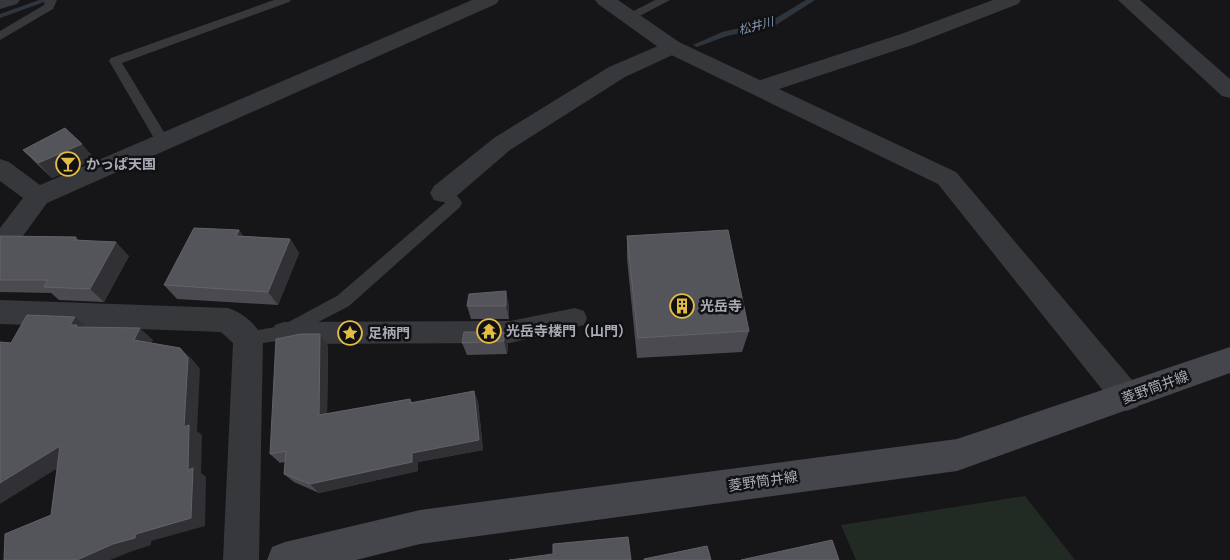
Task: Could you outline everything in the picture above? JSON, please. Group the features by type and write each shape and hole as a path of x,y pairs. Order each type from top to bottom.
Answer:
{"main road":[{"name":"菱野筒井線","path":"285,560 420,527 957,455 1230,360"}],"street":[{"path":"0,3 10,0"},
{"path":"0,248 38,196 489,0"},
{"path":"605,0 676,49 947,178 1127,397"},
{"path":"759,88 908,39 1011,0"},
{"path":"1128,0 1230,91"},
{"path":"443,193 502,144 617,72 676,49"},
{"path":"0,168 38,196"},
{"path":"0,312 228,320 248,338 241,560"},
{"path":"284,333 510,332 575,318"}],"lane":[{"path":"163,142 114,61 285,0"},
{"path":"628,17 664,0"},
{"path":"0,36 50,4"},
{"path":"248,338 284,333 342,301 455,203 443,193"}],"shaded area":[{"path":"1025,496 1075,560 856,560 841,525"}],"building":[{"path":"65,128 82,144 38,163 23,150"},
{"path":"194,228 239,230 236,236 290,239 268,292 164,285"},
{"name":"光岳寺","path":"728,230 749,331 638,338 627,236"},
{"path":"0,236 76,237 74,240 116,242 90,289 44,287 48,280 0,280"},
{"path":"506,291 506,306 467,306 469,294"},
{"path":"27,315 75,317 70,325 77,325 76,327 140,328 134,340 180,348 188,358 184,427 189,425 188,470 193,468 191,518 136,534 135,538 113,544 77,560 4,560 5,534 51,515 60,446 0,483 0,342 11,343"},
{"path":"464,332 504,332 504,341 462,343"},
{"path":"301,334 320,334 319,415 410,399 410,403 474,391 479,440 412,453 412,462 310,484 284,474 286,451 270,454 276,339"},
{"path":"628,537 631,560 509,560 553,554 553,544"},
{"path":"832,540 839,560 741,560"},
{"path":"707,546 711,560 644,560 644,559"}],"waterway":[{"path":"0,16 46,0"},
{"name":"松井川","path":"697,45 725,34 773,23 811,0"}],"place":[{"name":"かっぱ天国","path":"68,164"},
{"name":"光岳寺","path":"682,306"},
{"name":"光岳寺楼門（山門）","path":"489,331"},
{"name":"足柄門","path":"350,333"}]}
